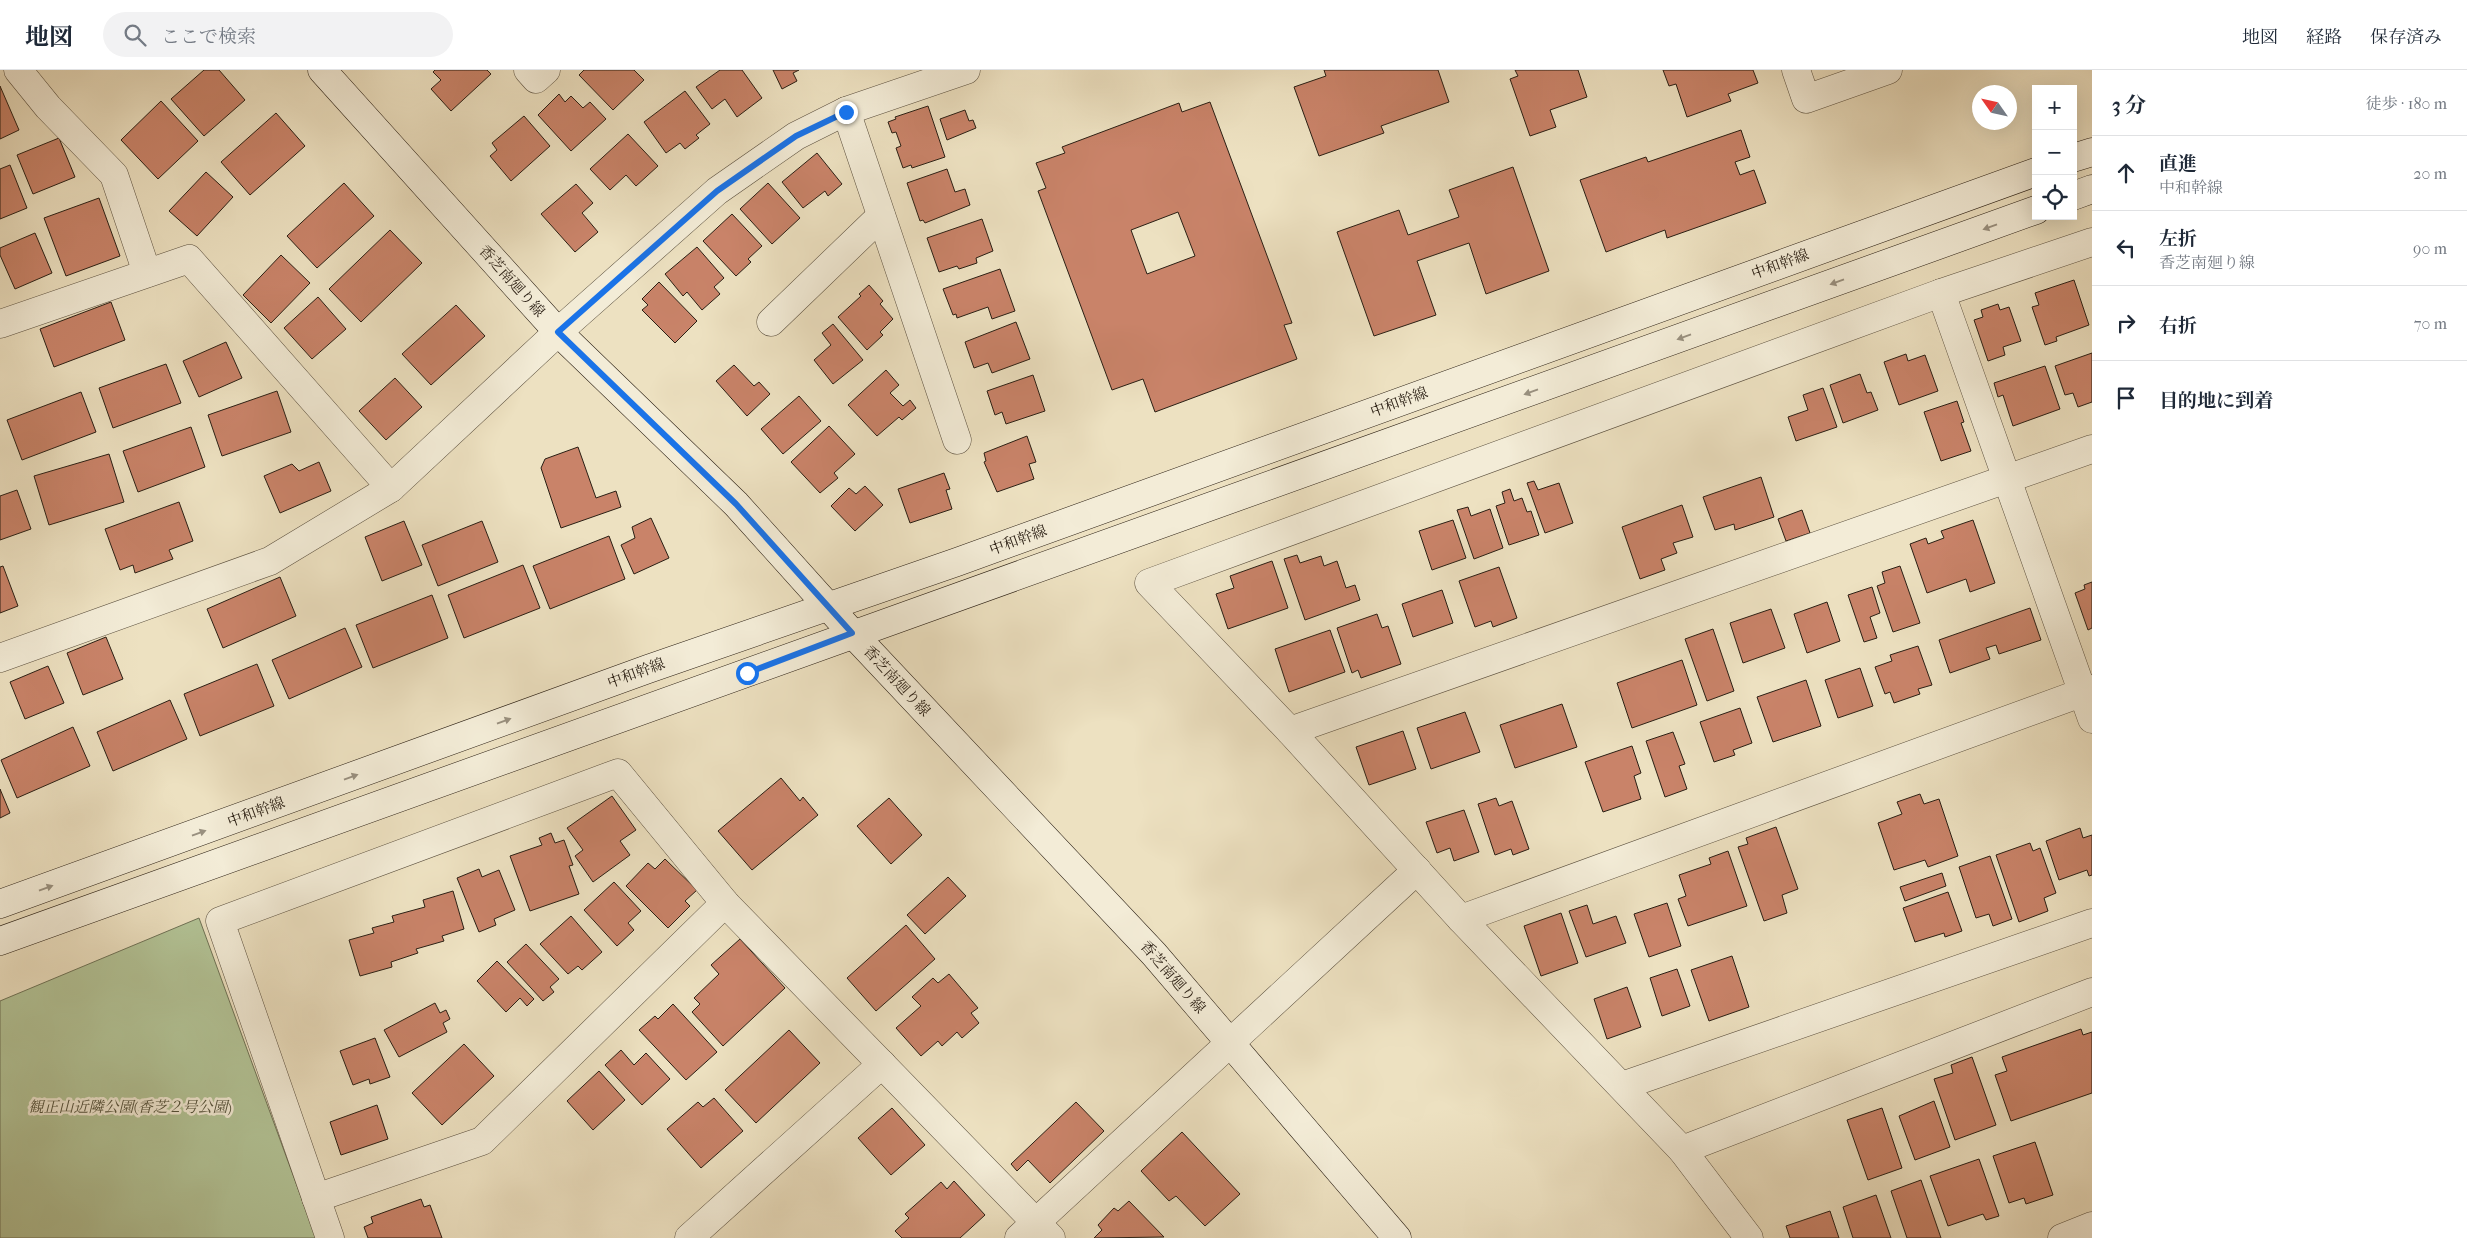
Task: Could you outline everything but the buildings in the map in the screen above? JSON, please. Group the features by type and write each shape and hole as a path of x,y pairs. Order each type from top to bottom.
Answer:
{"street":[{"path":"18,70 48,107 114,175 147,273"},
{"name":"香芝南廻り線","path":"322,70 558,332 736,504 852,633 1154,954 1397,1238"},
{"path":"528,70 536,79 546,70"},
{"path":"0,658 270,561 391,488 558,332 717,191 796,136 846,112 966,70"},
{"path":"1796,70 1806,99 1888,70"},
{"path":"846,112 957,440"},
{"path":"2077,157 2092,152"},
{"name":"中和幹線","path":"0,904 630,676 966,559 2032,173"},
{"path":"2077,195 2092,189"},
{"path":"0,941 747,673 852,633 1262,489 2032,211"},
{"path":"770,322 881,216"},
{"path":"1749,1238 1682,1150 1462,919 1290,731 1149,584 1941,293 2092,242"},
{"path":"0,324 189,259 391,488"},
{"path":"1941,293 2007,479 2087,691 2092,719"},
{"path":"1290,731 2092,448"},
{"path":"1462,919 2087,691"},
{"path":"330,1238 220,921 618,773 725,903 882,1064 1036,1232 1229,1043 1417,870"},
{"path":"316,1198 482,1141 725,903"},
{"path":"1622,1086 2092,923"},
{"path":"1682,1150 2092,992"},
{"path":"690,1238 882,1064"},
{"path":"2062,1238 2092,1226"}],"green space":[{"name":"観正山近隣公園(香芝２号公園)","path":"199,918 316,1238 0,1238 0,1001"}],"route":[{"path":"747,673 852,633 736,504 558,332 717,191 796,136 846,112"}]}
